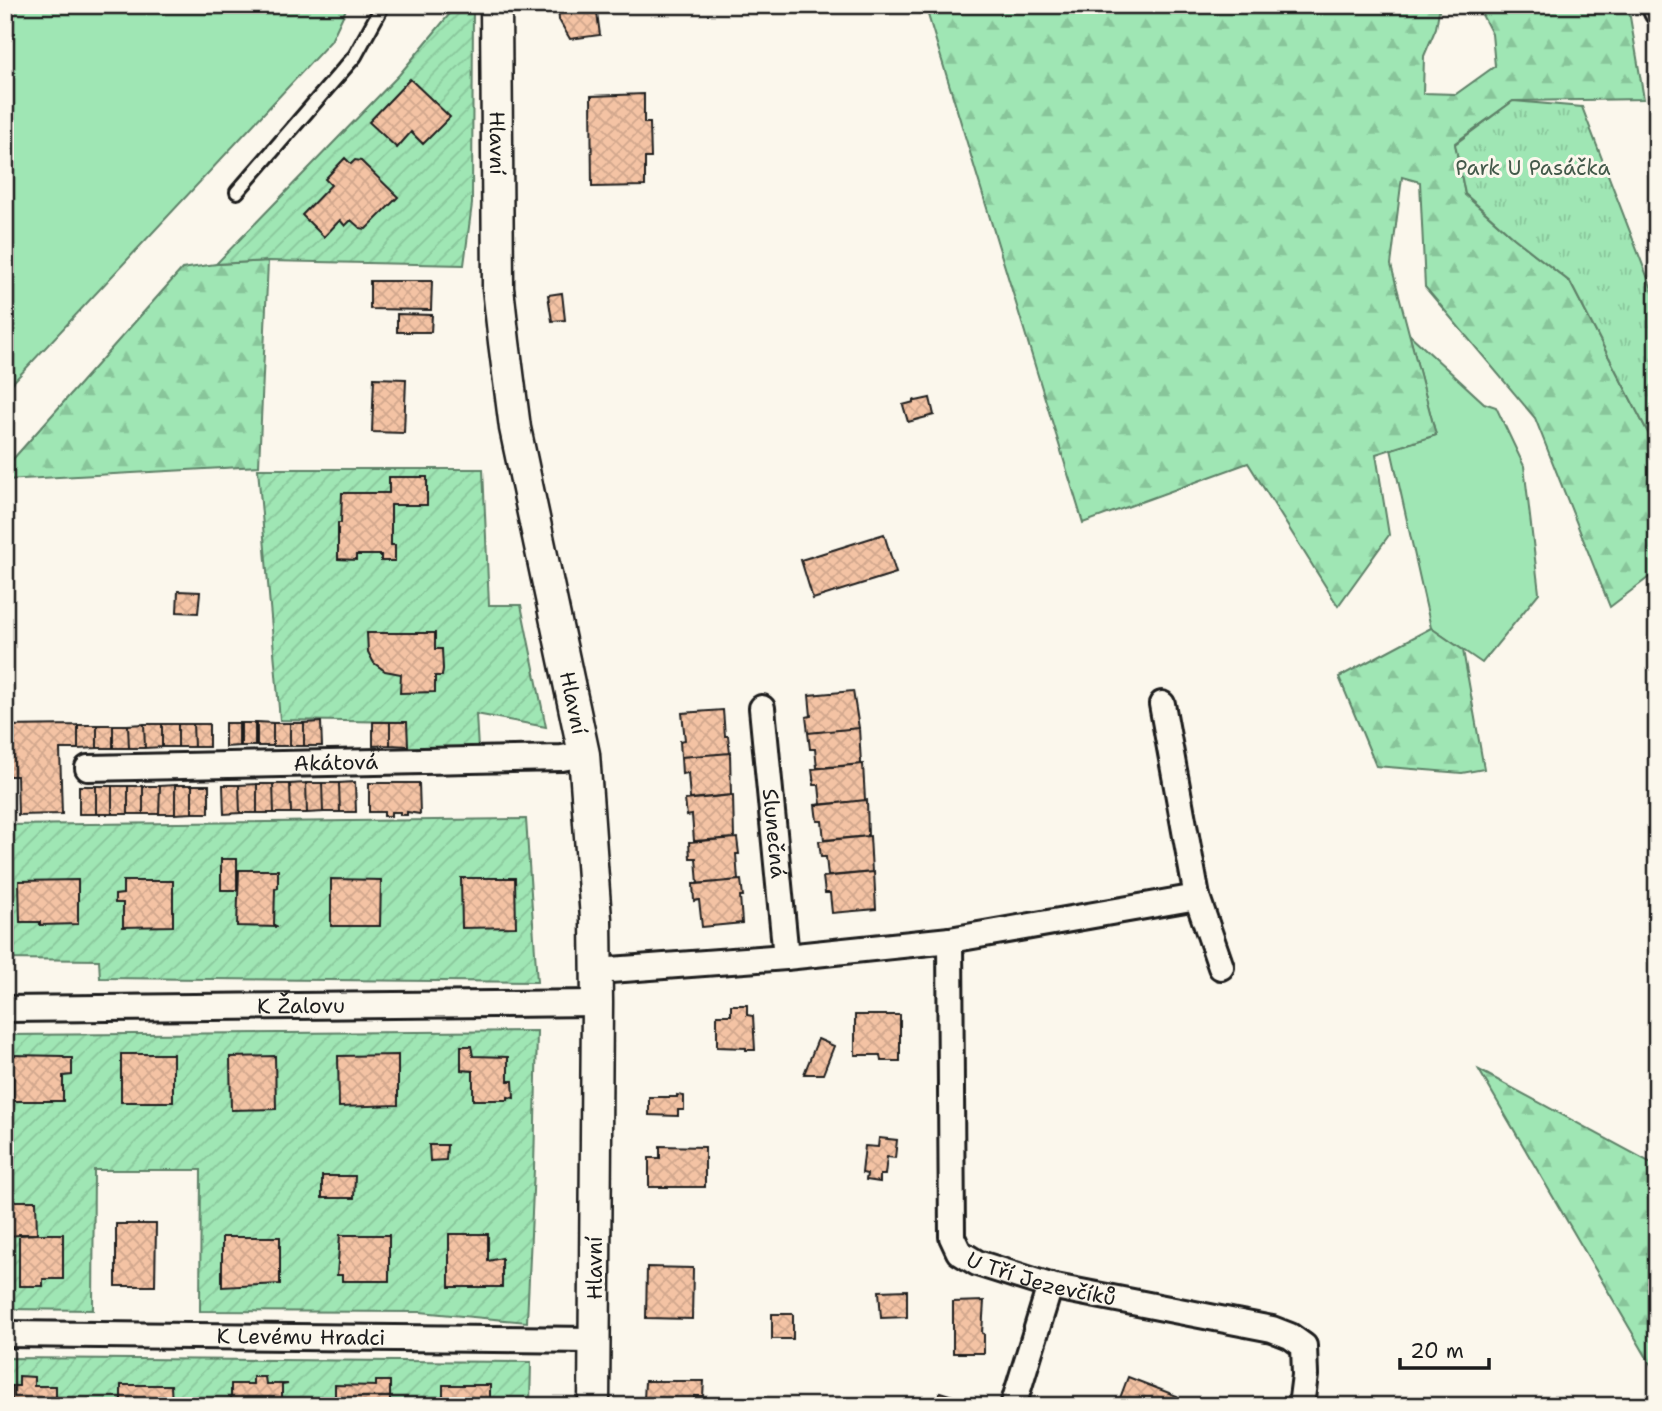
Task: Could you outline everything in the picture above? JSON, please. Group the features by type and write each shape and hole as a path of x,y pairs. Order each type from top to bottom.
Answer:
{"street":[{"name":"Hlavní","path":"496,5 498,288 515,428 584,754 596,919 594,1406"},
{"path":"1654,5 1657,12"},
{"path":"1162,704 1197,897 1222,967"},
{"name":"Slunečná","path":"762,708 786,957"},
{"name":"Akátová","path":"88,768 562,758 584,754"},
{"path":"597,971 786,957 950,940 1197,897"},
{"name":"U Tří Jezevčíků","path":"950,940 952,1237 958,1252 977,1263 1050,1286 1272,1329 1290,1336 1304,1346 1305,1375 1301,1406"},
{"name":"K Žalovu","path":"5,1009 597,1003"},
{"path":"1013,1406 1050,1286"},
{"name":"K Levému Hradci","path":"5,1334 595,1340"}],"lane":[{"path":"237,192 355,56 383,5"}],"green space":[{"path":"5,5 348,5 331,41 5,391"},
{"path":"457,5 473,5 472,204 464,265 268,261 216,264 399,75"},
{"path":"925,5 1440,5 1436,28 1424,56 1423,93 1456,94 1495,66 1492,34 1477,5 1628,5 1644,99 1513,101 1455,143 1465,195 1570,282 1657,450 1657,571 1610,607 1535,418 1425,287 1420,182 1402,177 1391,265 1436,435 1376,454 1389,535 1338,606 1248,463 1083,523"},
{"name":"Park U Pasáčka","path":"1513,101 1582,107 1657,302 1657,450 1570,282 1514,238 1465,194 1455,144"},
{"path":"268,261 259,466 5,480 5,468 182,269"},
{"path":"1409,334 1484,403 1496,407 1524,466 1539,593 1482,663 1431,628 1391,449 1436,435"},
{"path":"258,469 483,469 489,605 521,605 546,727 476,714 478,749 407,750 406,722 280,720"},
{"path":"1431,628 1463,650 1484,769 1462,773 1376,766 1339,677"},
{"path":"526,819 537,982 100,978 99,960 5,959 5,825"},
{"path":"537,1031 527,1322 420,1312 200,1311 201,1170 94,1170 93,1310 5,1309 5,1035"},
{"path":"1479,1070 1657,1166 1657,1375"},
{"path":"5,1358 531,1362 530,1406 5,1406"}],"building":[{"path":"558,5 596,5 600,35 570,39 559,20"},
{"path":"410,79 450,117 423,144 411,132 397,148 369,122"},
{"path":"644,94 644,123 650,123 651,158 645,158 645,186 592,187 591,96"},
{"path":"345,158 351,164 355,160 361,161 398,197 366,229 360,228 351,220 345,226 340,220 324,237 302,215 331,185 325,179"},
{"path":"370,281 432,281 431,310 370,309"},
{"path":"562,293 565,320 552,321 548,295"},
{"path":"397,314 432,315 431,332 397,332"},
{"path":"374,378 406,379 404,433 372,432"},
{"path":"930,398 934,415 908,422 903,405"},
{"path":"389,477 427,477 427,505 391,505 391,545 395,545 395,561 381,561 381,555 356,555 356,560 338,559 338,523 341,523 342,493 389,493"},
{"path":"884,534 896,573 813,599 801,560"},
{"path":"178,591 200,592 198,613 177,612"},
{"path":"367,633 435,633 435,649 442,649 443,669 442,676 435,676 435,692 400,693 401,674 385,671 374,663 368,652"},
{"path":"853,691 859,728 808,733 806,717 811,716 809,695"},
{"path":"723,710 725,736 728,736 730,753 681,757 680,741 685,740 682,713"},
{"path":"257,722 273,723 273,746 257,746"},
{"path":"321,722 322,746 304,746 304,723"},
{"path":"373,722 390,722 390,745 373,746"},
{"path":"390,722 407,722 408,746 390,745"},
{"path":"225,723 239,723 239,746 225,747"},
{"path":"241,723 255,723 255,746 241,746"},
{"path":"273,723 290,723 290,746 273,746"},
{"path":"290,723 304,723 304,746 290,746"},
{"path":"144,724 162,724 162,747 145,748"},
{"path":"144,724 145,748 129,748 128,725"},
{"path":"162,724 178,724 178,747 162,747"},
{"path":"178,724 193,724 194,747 178,747"},
{"path":"193,724 209,724 209,747 194,747"},
{"path":"78,725 78,749 60,749 62,814 18,815 17,776 5,776 5,726"},
{"path":"78,725 97,725 97,748 78,749"},
{"path":"97,725 113,725 113,748 97,748"},
{"path":"113,725 128,725 129,748 113,748"},
{"path":"859,728 861,764 817,768 815,749 810,749 808,733"},
{"path":"730,753 731,795 690,799 688,773 682,774 681,757"},
{"path":"863,764 865,800 821,805 819,785 814,785 812,769"},
{"path":"355,782 356,812 340,812 339,783"},
{"path":"306,783 307,813 291,813 290,784"},
{"path":"306,783 322,783 323,812 307,813"},
{"path":"322,783 339,783 340,812 323,812"},
{"path":"369,783 419,783 420,814 407,812 407,815 400,815 400,812 391,812 391,816 384,816 384,812 369,812"},
{"path":"257,784 257,813 240,813 239,785"},
{"path":"257,784 273,784 274,813 257,813"},
{"path":"273,784 290,784 291,813 274,813"},
{"path":"175,785 175,814 159,814 160,786"},
{"path":"175,785 192,785 192,813 175,814"},
{"path":"192,785 209,785 209,813 192,813"},
{"path":"223,785 239,785 240,813 224,814"},
{"path":"79,786 96,786 96,814 79,814"},
{"path":"96,786 112,786 112,814 96,814"},
{"path":"112,786 128,786 128,814 112,814"},
{"path":"128,786 143,786 143,814 128,814"},
{"path":"143,786 160,786 159,814 143,814"},
{"path":"733,795 734,838 694,841 692,815 687,816 685,800"},
{"path":"867,800 868,836 824,840 822,821 817,821 815,805"},
{"path":"870,836 872,872 828,876 826,857 821,857 819,841"},
{"path":"737,838 738,880 698,884 696,858 690,858 689,842"},
{"path":"221,859 237,859 237,890 221,890"},
{"path":"239,870 278,870 274,925 278,927 237,926"},
{"path":"874,872 876,909 832,913 830,893 825,893 823,877"},
{"path":"461,878 515,878 516,927 462,928"},
{"path":"331,879 381,880 380,926 331,926"},
{"path":"78,880 78,924 40,925 40,922 20,922 19,881"},
{"path":"741,880 742,923 702,927 699,900 694,901 693,884"},
{"path":"123,881 173,881 173,926 123,927 123,903 115,903 115,895 123,894"},
{"path":"731,1005 747,1005 747,1015 753,1016 755,1050 717,1047 717,1015 731,1015"},
{"path":"855,1015 900,1015 900,1061 881,1061 880,1055 855,1055"},
{"path":"818,1039 834,1046 823,1074 804,1074"},
{"path":"461,1046 471,1046 473,1056 508,1057 508,1081 513,1081 514,1098 473,1100 473,1071 461,1070"},
{"path":"121,1054 173,1054 173,1102 121,1102"},
{"path":"13,1055 72,1058 72,1075 63,1076 63,1101 13,1101"},
{"path":"398,1055 398,1105 339,1107 338,1056"},
{"path":"275,1056 276,1109 231,1110 230,1057"},
{"path":"684,1096 684,1110 678,1110 678,1116 649,1115 649,1097"},
{"path":"879,1138 897,1140 895,1158 887,1157 885,1175 880,1175 880,1182 866,1180 867,1174 862,1173 865,1146 878,1147"},
{"path":"429,1145 447,1145 446,1160 430,1161"},
{"path":"660,1146 705,1147 705,1187 649,1187 649,1158 660,1158"},
{"path":"322,1176 355,1176 354,1198 322,1198"},
{"path":"5,1201 36,1201 37,1234 5,1236"},
{"path":"116,1224 156,1224 155,1286 116,1286"},
{"path":"19,1234 63,1234 63,1279 43,1279 43,1286 19,1286"},
{"path":"449,1234 488,1234 488,1261 502,1258 502,1287 449,1287"},
{"path":"340,1235 389,1235 389,1281 342,1281 342,1275 337,1275"},
{"path":"222,1237 280,1237 280,1284 222,1287"},
{"path":"647,1267 693,1268 692,1319 646,1318"},
{"path":"907,1290 907,1317 881,1318 879,1291"},
{"path":"984,1301 984,1353 953,1353 953,1302"},
{"path":"772,1314 793,1314 793,1339 772,1339"},
{"path":"19,1376 34,1377 34,1386 56,1386 56,1406 12,1406 12,1386 19,1386"},
{"path":"253,1377 265,1377 266,1384 288,1384 282,1385 282,1406 231,1406 231,1384 253,1384"},
{"path":"1128,1377 1177,1396 1173,1406 1117,1406"},
{"path":"376,1381 390,1381 390,1406 335,1406 335,1385 376,1386"},
{"path":"645,1381 704,1381 703,1396 694,1396 694,1402 688,1402 688,1406 641,1406"},
{"path":"121,1385 171,1385 172,1406 121,1406"},
{"path":"443,1385 490,1385 490,1406 443,1406"},
{"path":"940,1392 972,1402 971,1406 936,1406"}]}
